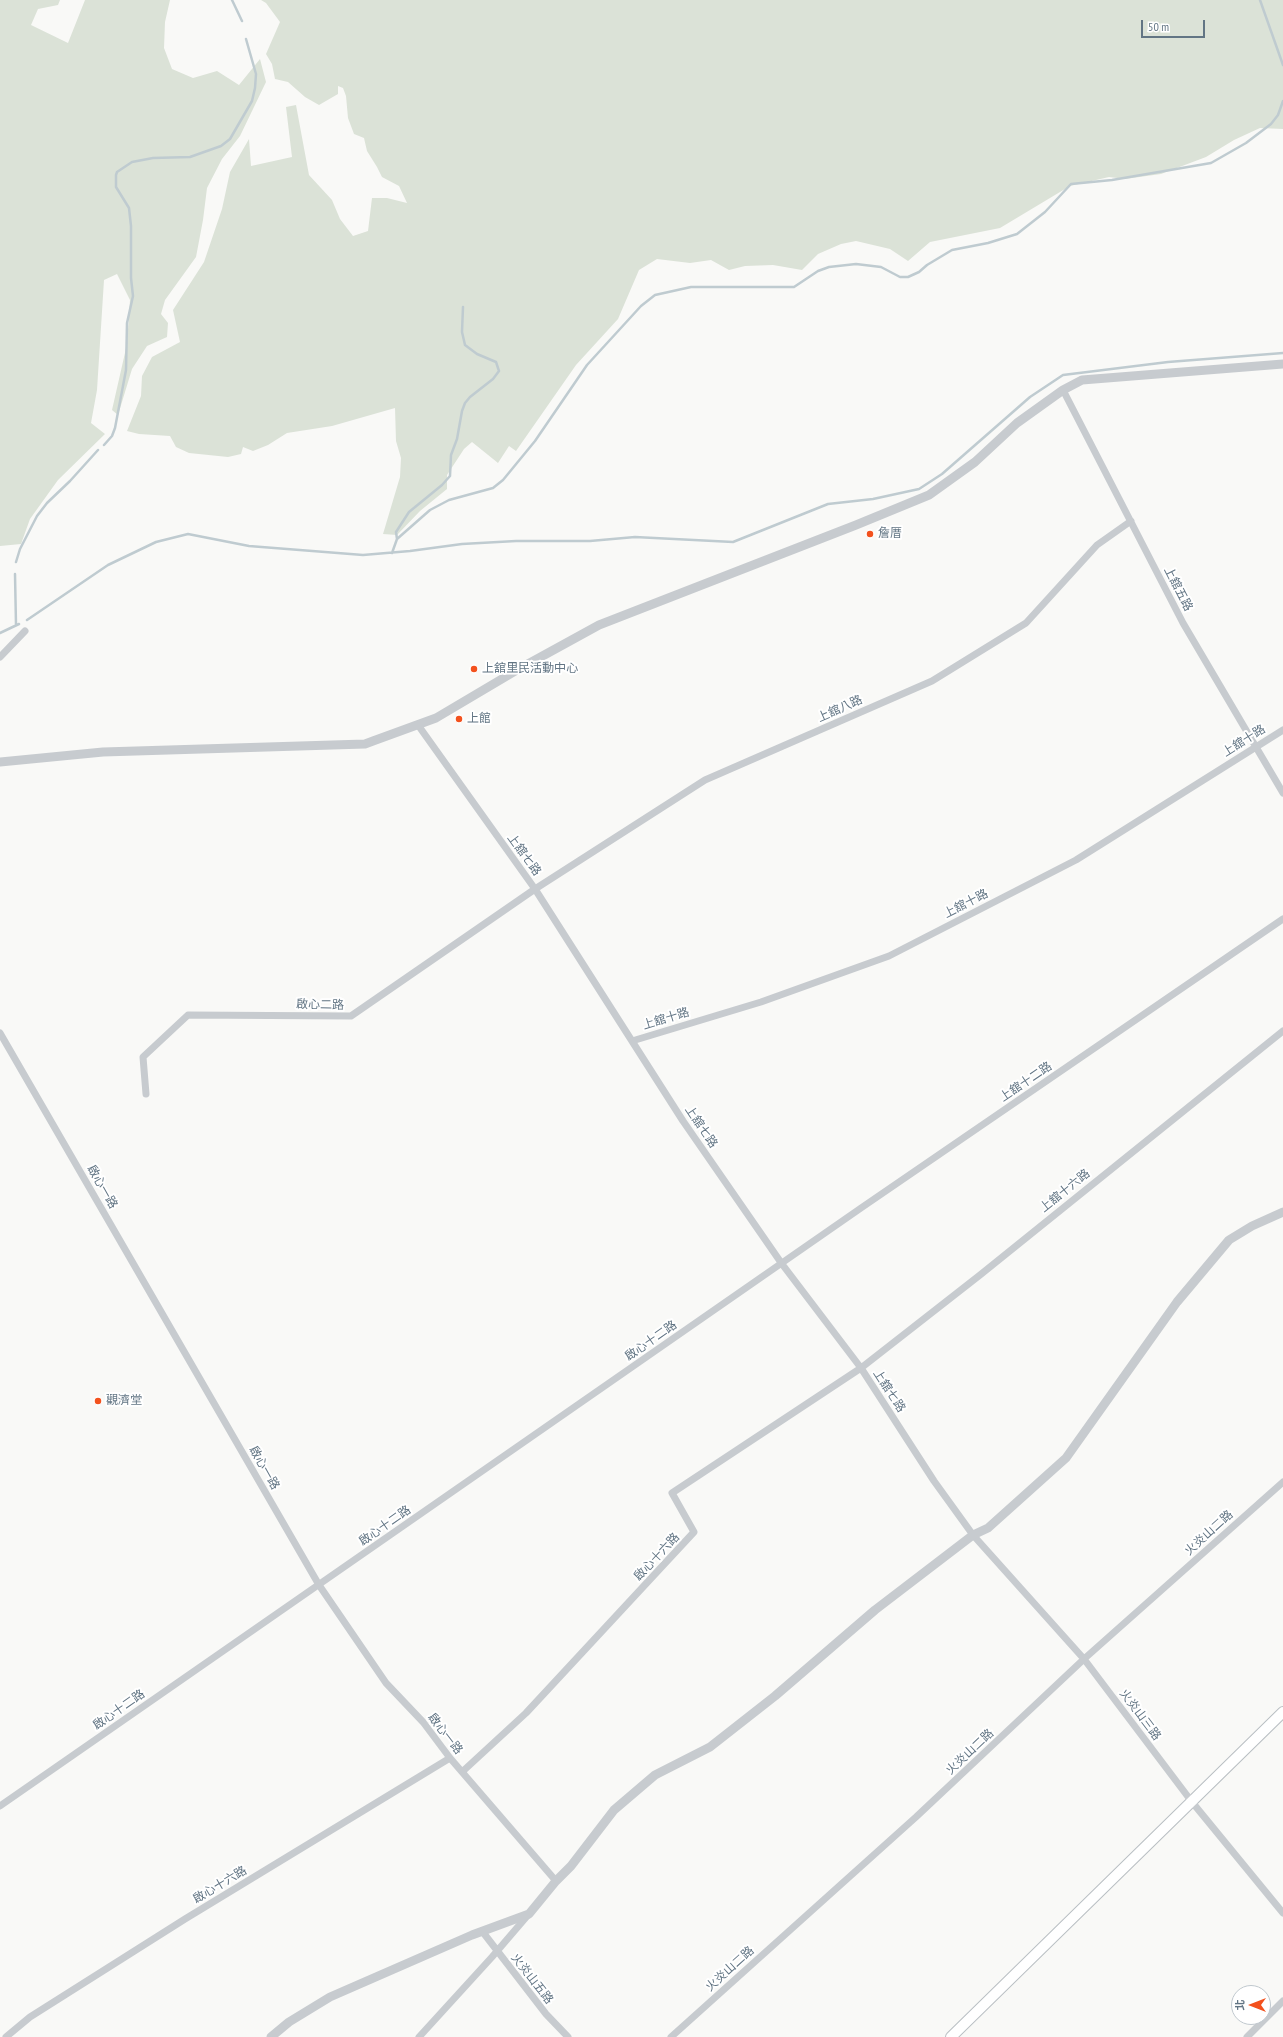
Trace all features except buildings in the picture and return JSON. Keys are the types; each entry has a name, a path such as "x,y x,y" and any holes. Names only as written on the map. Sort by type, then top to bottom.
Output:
{"main road":[{"path":"951,2037 1283,1712"}],"street":[{"path":"0,762 103,752 365,744 436,718 517,670 599,625 843,531 929,495 975,462 1017,423 1063,390 1082,380 1283,364"},
{"name":"上舘五路","path":"1063,390 1183,623 1283,793"},
{"name":"上舘八路","path":"535,889 705,780 932,681 1026,623 1097,545 1131,521"},
{"path":"0,657 25,631"},
{"name":"上舘七路","path":"418,725 535,889 683,1121 782,1264 861,1368 934,1481 974,1535"},
{"name":"上舘十路","path":"632,1041 761,1002 889,956 1076,860 1283,730"},
{"name":"啟心二路","path":"146,1094 143,1057 188,1015 351,1016 535,889"},
{"name":"上舘十二路","path":"782,1264 1283,919"},
{"name":"上舘十六路","path":"861,1368 980,1275 1283,1031"},
{"name":"啟心一路","path":"0,1033 319,1585 386,1683 423,1722 450,1758 556,1880"},
{"path":"419,2037 497,1952 556,1880 571,1866 614,1810 656,1775 710,1747 775,1696 875,1610 974,1535 988,1528 1066,1458 1177,1302 1229,1240 1252,1226 1283,1212"},
{"name":"啟心十二路","path":"0,1806 782,1264"},
{"name":"啟心十六路","path":"462,1772 526,1713 694,1532 672,1493 861,1368"},
{"name":"火炎山二路","path":"671,2037 916,1817 1084,1659 1283,1482"},
{"name":"火炎山三路","path":"974,1535 1084,1659 1192,1802 1283,1912"},
{"name":"啟心十六路","path":"6,2037 30,2017 185,1919 450,1758"},
{"path":"271,2037 289,2022 330,1997 482,1931 529,1914"},
{"name":"火炎山五路","path":"482,1931 546,2014 568,2037"},
{"path":"1247,2037 1283,2002"}],"shaded area":[{"path":"0,0 60,0 58,5 38,9 31,25 68,43 85,0 170,0 165,22 164,48 172,69 193,78 217,71 239,85 260,59 266,82 240,136 222,159 207,188 196,257 165,300 161,314 168,323 167,337 147,346 132,369 118,415 112,410 127,344 130,300 117,274 104,280 97,390 91,423 105,434 58,480 30,519 21,544 0,546"},
{"path":"261,0 1283,0 1283,129 1260,128 1234,140 1206,157 1161,174 1125,179 1109,177 1070,186 1000,228 930,242 908,261 890,249 856,241 841,244 818,254 802,270 773,265 745,266 729,270 711,260 690,263 657,259 639,270 618,319 576,365 516,451 509,446 498,463 472,442 464,449 447,475 447,489 420,511 397,535 383,534 400,477 401,458 396,441 395,408 332,426 287,433 268,445 253,451 243,447 241,454 228,457 189,453 176,447 170,436 139,434 127,431 141,396 142,376 152,357 180,342 173,310 204,262 222,209 230,172 249,139 251,166 292,157 286,107 296,105 309,175 332,200 340,219 353,236 368,231 372,198 387,198 407,203 399,186 382,177 367,151 364,138 354,134 348,118 346,96 343,88 338,86 338,94 319,105 305,97 288,82 275,79 272,64 266,54 280,22 266,3"}],"waterway":[{"path":"232,0 242,21"},
{"path":"1260,0 1283,65"},
{"path":"104,445 112,436 115,428 126,370 127,323 133,296 129,208 116,187 117,172 132,162 153,158 190,157 221,146 230,139 252,101 255,88 256,74 246,39"},
{"path":"392,553 397,539 430,510 449,500 493,488 503,480 535,441 587,365 641,306 655,295 691,287 794,287 818,271 829,267 856,264 881,267 900,277 908,277 919,272 927,265 952,250 988,243 1017,234 1045,212 1071,184 1112,180 1211,163 1246,143 1271,124 1278,115 1283,101"},
{"path":"397,539 396,532 409,512 442,485 450,476 451,455 457,439 465,403 470,397 493,379 499,371 496,362 477,354 465,345 462,332 463,307"},
{"path":"27,620 108,565 156,542 188,534 249,546 363,555 410,551 462,544 516,541 590,541 635,537 733,542 828,504 873,499 919,489 942,474 1030,397 1063,375 1168,362 1283,353"},
{"path":"16,562 20,549 37,516 47,503 70,481 98,450"},
{"path":"15,574 16,625"},
{"path":"0,633 19,624"}],"place":[{"name":"詹厝","path":"870,534"},
{"name":"上舘里民活動中心","path":"474,669"},
{"name":"上館","path":"459,719"},
{"name":"觀濟堂","path":"98,1401"}]}
